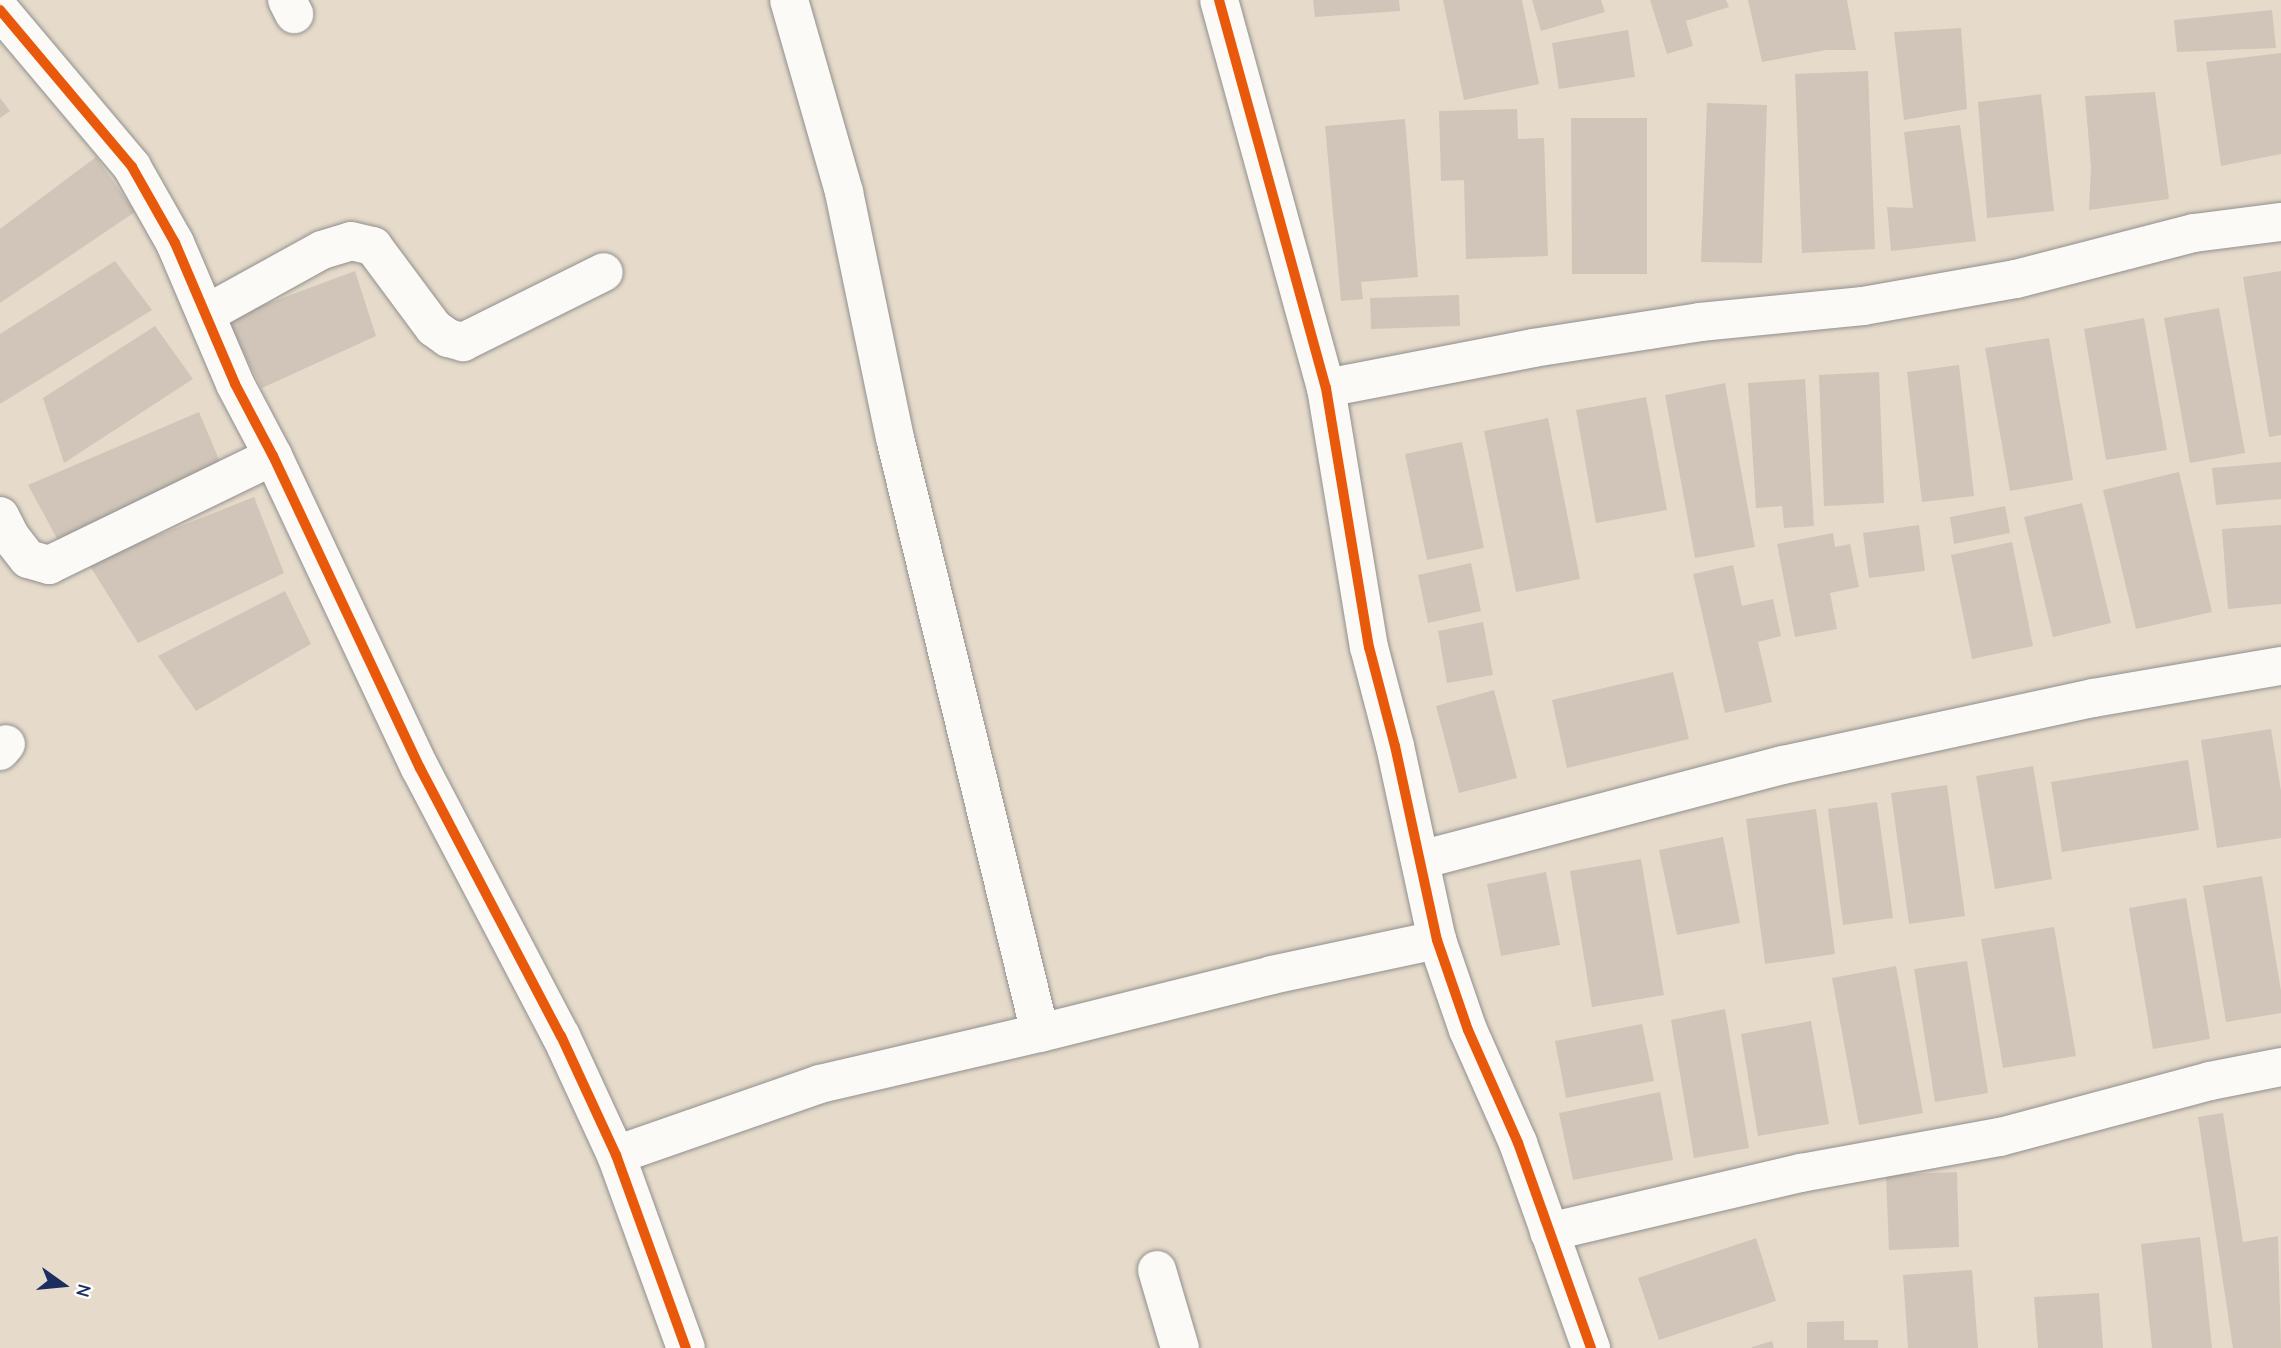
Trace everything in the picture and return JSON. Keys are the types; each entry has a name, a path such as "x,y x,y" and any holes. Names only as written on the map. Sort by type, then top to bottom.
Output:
{"street":[{"path":"789,0 844,192 895,438 1040,1033"},
{"path":"1219,0 1326,388 1369,647 1395,746 1437,940 1468,1030 1518,1143 1591,1348"},
{"path":"0,10 132,167 175,243 235,384 274,456 420,768 561,1036 616,1155 686,1348"},
{"path":"1326,388 1533,348 1700,322 1863,306 2017,279 2194,233 2281,222"},
{"path":"205,314 322,250 351,241 373,246 434,328 448,338 463,342 604,272"},
{"path":"0,516 28,559 49,565 274,456"},
{"path":"1420,860 1783,765 2093,698 2281,666"},
{"path":"616,1155 820,1084 1272,975 1437,940"},
{"path":"1549,1232 1801,1173 2000,1137 2210,1081 2281,1067"},
{"path":"1157,1270 1180,1348"}],"building":[{"path":"1313,0 1399,0 1400,11 1315,17"},
{"path":"1443,0 1522,0 1539,84 1464,100"},
{"path":"1532,0 1601,0 1605,12 1541,31"},
{"path":"1650,0 1726,0 1729,7 1686,21 1693,46 1667,54"},
{"path":"1748,0 1847,0 1856,50 1826,50 1762,62"},
{"path":"2272,10 2276,48 2177,52 2174,20"},
{"path":"1961,28 1967,109 1904,120 1894,32"},
{"path":"1628,30 1635,77 1559,89 1552,43"},
{"path":"2281,53 2281,154 2221,166 2206,62"},
{"path":"1868,71 1875,249 1802,253 1795,74"},
{"path":"2155,92 2169,199 2089,210 2091,168 2085,96"},
{"path":"2041,94 2054,211 1987,218 1978,102"},
{"path":"0,98 10,111 0,118"},
{"path":"1707,103 1767,105 1762,263 1701,262"},
{"path":"1517,109 1518,139 1544,138 1548,256 1466,259 1464,180 1441,181 1439,111"},
{"path":"1571,118 1647,118 1647,274 1572,274"},
{"path":"1405,119 1418,277 1361,282 1363,299 1341,301 1325,126"},
{"path":"1960,125 1976,241 1891,251 1887,207 1913,208 1904,132"},
{"path":"96,157 135,212 0,303 0,229"},
{"path":"115,261 152,310 0,404 0,334"},
{"path":"355,271 376,336 262,388 226,319"},
{"path":"2281,271 2281,435 2269,437 2243,277"},
{"path":"1459,295 1460,326 1371,329 1370,298"},
{"path":"2219,308 2245,453 2190,463 2164,318"},
{"path":"2144,318 2167,450 2106,460 2084,329"},
{"path":"155,326 193,379 64,463 43,398"},
{"path":"2049,338 2073,480 2010,491 1985,348"},
{"path":"1959,365 1974,496 1922,502 1907,372"},
{"path":"1879,372 1884,503 1824,506 1819,375"},
{"path":"1805,379 1814,526 1784,528 1782,506 1756,508 1748,383"},
{"path":"1725,383 1755,547 1695,558 1665,395"},
{"path":"1646,397 1667,510 1596,523 1576,410"},
{"path":"199,412 223,469 60,544 28,485"},
{"path":"1548,418 1580,579 1516,592 1484,431"},
{"path":"1462,442 1484,548 1427,560 1405,454"},
{"path":"2281,462 2281,499 2216,505 2212,468"},
{"path":"2179,472 2212,612 2136,629 2103,490"},
{"path":"254,497 284,573 138,643 88,563"},
{"path":"2082,503 2111,623 2053,637 2024,517"},
{"path":"2005,506 2010,533 1954,544 1950,517"},
{"path":"1919,525 1925,571 1869,578 1863,533"},
{"path":"2281,525 2281,604 2228,609 2222,529"},
{"path":"1833,533 1835,547 1850,544 1859,587 1830,593 1837,629 1795,637 1777,544"},
{"path":"2012,542 2033,646 1972,659 1951,555"},
{"path":"1471,563 1481,611 1428,623 1418,575"},
{"path":"1733,565 1742,606 1773,599 1781,636 1758,642 1772,702 1725,713 1693,574"},
{"path":"285,591 311,644 196,711 158,656"},
{"path":"1483,622 1493,675 1447,683 1438,631"},
{"path":"1673,672 1689,739 1567,768 1552,700"},
{"path":"1494,690 1517,778 1459,793 1436,706"},
{"path":"2271,729 2281,791 2281,838 2217,848 2201,740"},
{"path":"2188,760 2199,830 2062,852 2051,782"},
{"path":"2033,766 2052,879 1995,889 1976,776"},
{"path":"1947,785 1965,916 1909,924 1891,793"},
{"path":"1877,802 1893,918 1843,925 1828,809"},
{"path":"1816,809 1835,954 1765,964 1746,819"},
{"path":"1723,837 1740,923 1677,935 1659,850"},
{"path":"1641,859 1664,995 1592,1007 1570,871"},
{"path":"1546,872 1560,945 1501,956 1487,884"},
{"path":"2262,876 2281,991 2281,1013 2226,1022 2203,886"},
{"path":"2186,898 2210,1039 2153,1049 2129,908"},
{"path":"2054,927 2076,1056 2003,1068 1981,939"},
{"path":"1967,961 1988,1093 1935,1102 1914,969"},
{"path":"1896,966 1923,1113 1859,1125 1832,978"},
{"path":"1725,1009 1749,1148 1694,1158 1671,1020"},
{"path":"1811,1021 1829,1124 1758,1136 1741,1034"},
{"path":"1642,1024 1654,1081 1566,1098 1555,1041"},
{"path":"1660,1092 1673,1160 1573,1180 1559,1113"},
{"path":"2223,1113 2243,1242 2278,1236 2281,1348 2233,1348 2198,1117"},
{"path":"1957,1172 1959,1247 1889,1250 1886,1175"},
{"path":"2200,1237 2212,1348 2152,1348 2141,1244"},
{"path":"1756,1238 1776,1301 1659,1340 1638,1278"},
{"path":"1972,1270 1978,1348 1908,1348 1903,1275"},
{"path":"2099,1293 2103,1348 2038,1348 2034,1297"},
{"path":"1844,1321 1844,1340 1878,1340 1878,1348 1807,1348 1807,1322"},
{"path":"1772,1341 1774,1348 1752,1348 1752,1347"}],"cycle path":[{"path":"1219,0 1326,388 1369,647 1395,746 1437,940 1468,1030 1518,1143 1591,1348"},
{"path":"0,10 132,167 175,243 235,384 273,456 420,768 561,1036 616,1155 686,1348"}]}
